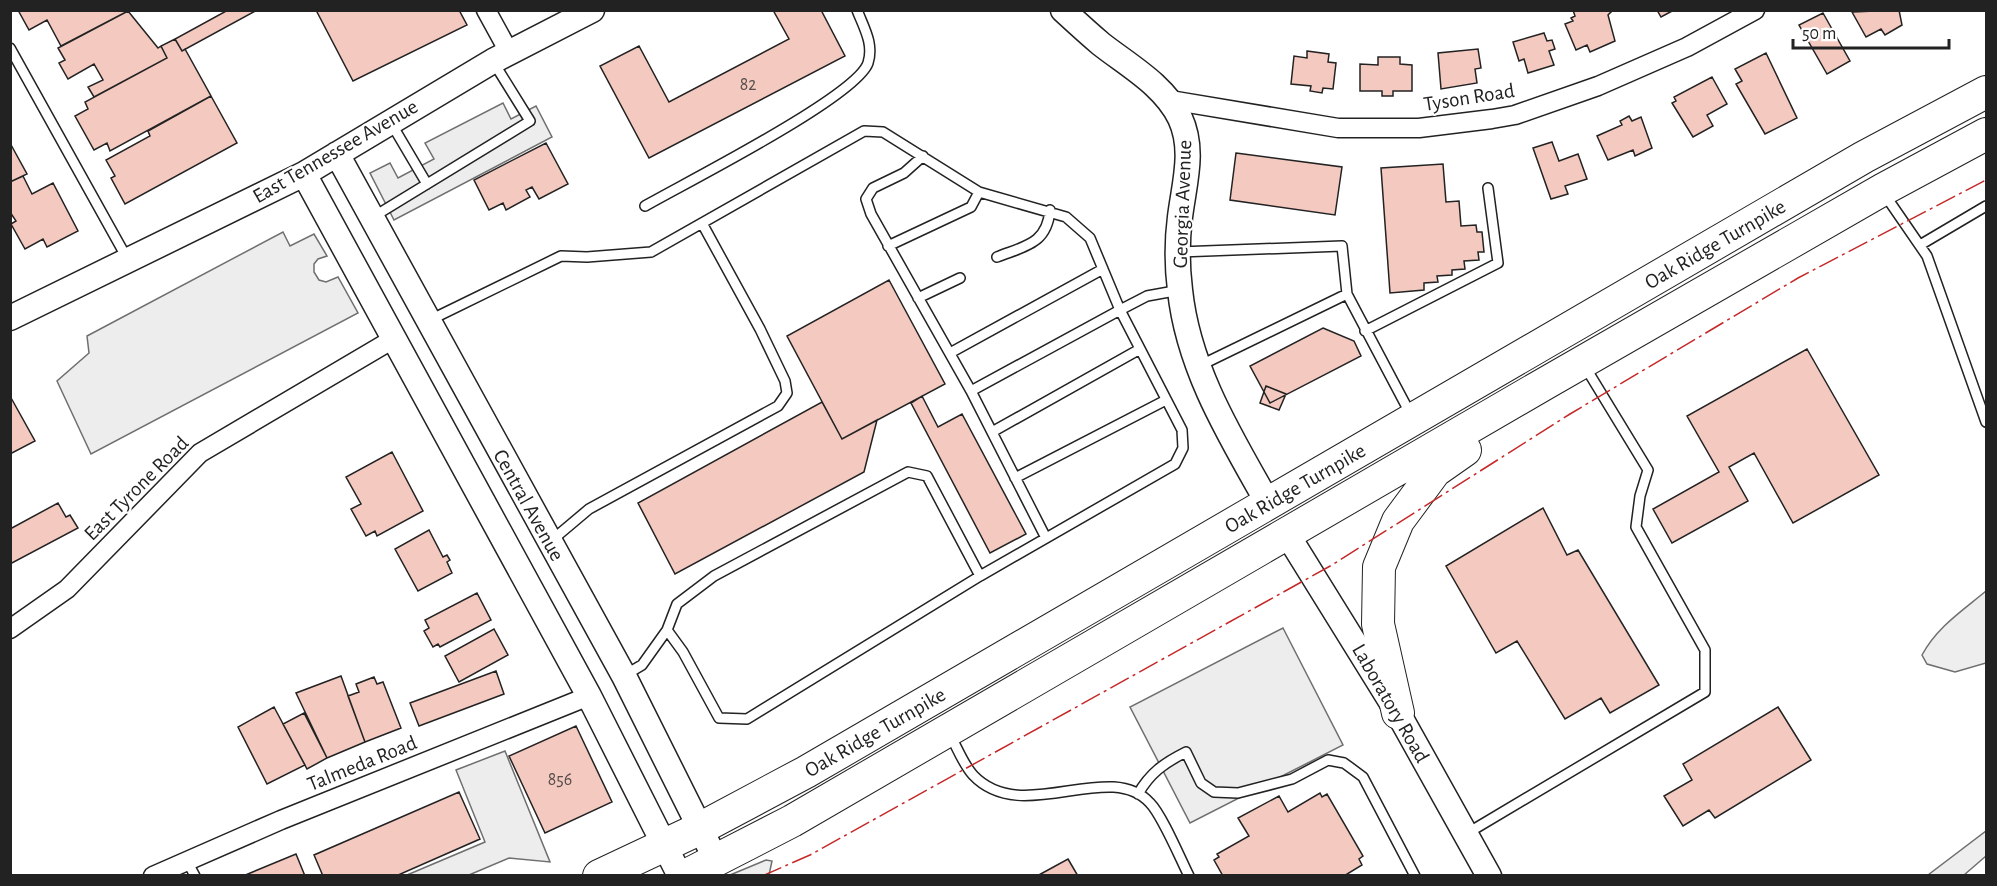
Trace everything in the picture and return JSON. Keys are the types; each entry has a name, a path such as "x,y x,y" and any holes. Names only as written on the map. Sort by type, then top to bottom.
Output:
{"highway":[{"name":"Oak Ridge Turnpike","path":"599,876 700,828 806,772 1864,157 1986,92"},
{"name":"Oak Ridge Turnpike","path":"685,876 792,821 1881,190 1986,134"},
{"path":"1864,157 1881,190"},
{"path":"1564,332 1582,363"},
{"path":"1398,712 1378,624 1379,567 1398,521 1435,471 1488,434 1546,383"},
{"path":"1268,503 1287,534"}],"street":[{"path":"486,10 501,57"},
{"name":"East Tennessee Avenue","path":"10,318 304,174 501,57 592,10"},
{"name":"Georgia Avenue","path":"1063,10 1170,100 1181,119 1188,143 1178,252 1180,290 1186,328 1197,367 1230,436 1268,503"},
{"name":"Tyson Road","path":"1170,100 1338,128 1419,128 1482,121 1515,115 1598,86 1687,47 1755,10"},
{"name":"Central Avenue","path":"337,154 624,676 716,860"},
{"name":"Central Avenue","path":"304,174 589,696 680,876"},
{"path":"339,237 372,217"},
{"path":"395,338 429,320"},
{"name":"East Tyrone Road","path":"10,629 67,589 200,453 395,338"},
{"name":"Laboratory Road","path":"1287,534 1398,712 1489,876"},
{"path":"517,563 549,543"},
{"path":"589,696 624,676"},
{"name":"Talmeda Road","path":"153,876 191,868 589,696"}],"lane":[{"path":"645,206 789,126 856,81 867,64 870,47 857,10"},
{"path":"10,48 128,260"},
{"path":"372,217 530,121 501,57"},
{"path":"390,121 427,184"},
{"path":"429,320 561,256 587,257 651,252 703,225 864,131 883,132 979,192 1050,210 1066,217 1090,238 1120,310 1182,430 1183,448 1175,464 980,576 747,719 719,718 683,652 667,630"},
{"path":"923,156 904,173 873,188 866,199 871,214 888,246 971,391 1046,538"},
{"path":"1365,331 1498,263 1488,188"},
{"path":"1881,190 1920,245 1939,283 1986,422"},
{"path":"888,246 971,207 979,192"},
{"path":"1920,245 1986,206"},
{"path":"997,257 1038,240 1048,227 1050,210"},
{"path":"549,543 589,509 778,406 787,393 785,381 765,339 703,225"},
{"path":"1178,252 1342,246 1347,294 1413,420"},
{"path":"950,353 1103,269"},
{"path":"918,298 960,278"},
{"path":"971,391 1147,296 1180,290"},
{"path":"1197,367 1347,294"},
{"path":"992,432 1140,349"},
{"path":"1466,834 1705,692 1705,650 1636,527 1640,495 1648,470 1582,363"},
{"path":"1015,478 1166,400"},
{"path":"624,676 642,665 667,630 677,604 714,576 908,472 927,476 980,576"},
{"path":"947,730 973,775 1009,795 1031,797 1116,787 1138,794 1150,803 1189,876"},
{"path":"1138,794 1155,771 1186,752 1201,783 1214,792 1238,794 1292,779 1328,760 1344,763 1363,777 1415,876"}],"shaded area":[{"path":"503,103 511,119 536,106 552,137 394,220 370,173 390,163 398,178 434,159 425,143"},
{"path":"283,232 290,246 314,234 327,256 318,259 314,264 314,272 319,280 326,282 338,277 358,313 91,454 57,381 89,353 87,336"},
{"path":"1986,591 1986,663 1955,672 1927,664 1922,655 1935,636"},
{"path":"1283,628 1343,745 1190,823 1130,707"},
{"path":"505,751 550,862 509,858 469,875 407,875 485,842 456,770"},
{"path":"1986,831 1986,856 1964,875 1928,875"},
{"path":"766,860 772,861 769,875 730,875"}],"building":[{"path":"18,10 128,11 61,46 47,20 29,30"},
{"path":"228,10 257,10 182,51 175,39"},
{"path":"316,10 459,10 467,25 353,81"},
{"path":"773,10 821,10 845,56 649,158 600,66 639,46 669,102 789,39"},
{"path":"1573,10 1613,10 1608,15 1615,41 1590,52 1587,45 1576,50 1565,24 1573,21 1571,18 1575,16"},
{"path":"1657,10 1674,10 1661,17"},
{"path":"1899,10 1902,25 1885,35 1881,29 1866,37 1852,12"},
{"path":"128,11 158,48 161,46 167,58 94,97 88,87 103,80 94,64 68,79 59,63 65,60 58,48"},
{"path":"1823,13 1850,61 1827,74 1799,25"},
{"path":"1544,33 1547,41 1552,40 1555,49 1549,51 1554,65 1528,73 1524,59 1519,61 1513,42"},
{"path":"175,39 182,51 185,49 211,96 110,151 107,143 94,150 75,116 88,109 85,102 167,58 161,46"},
{"path":"1478,49 1481,68 1475,69 1477,83 1441,89 1438,53"},
{"path":"1307,51 1329,54 1328,62 1336,63 1333,89 1323,88 1322,93 1310,91 1311,86 1291,84 1294,56 1307,58"},
{"path":"1766,53 1797,118 1765,134 1736,84 1742,81 1735,69"},
{"path":"1378,57 1400,57 1400,64 1412,65 1412,91 1393,91 1393,96 1382,96 1382,91 1360,91 1360,64 1378,65"},
{"path":"1712,77 1727,104 1707,115 1713,126 1693,137 1672,103 1676,101 1674,97"},
{"path":"211,96 237,143 125,204 111,178 115,176 106,160 150,136 148,131"},
{"path":"1629,116 1632,121 1641,117 1652,148 1635,156 1633,150 1608,160 1597,136 1622,125 1620,121"},
{"path":"1552,142 1559,161 1578,154 1587,179 1565,186 1568,194 1551,199 1533,148"},
{"path":"10,143 27,174 10,182"},
{"path":"546,143 568,184 539,199 532,187 526,190 530,197 506,210 503,203 489,210 474,180"},
{"path":"1236,153 1342,167 1335,215 1230,200"},
{"path":"1443,164 1446,202 1459,201 1461,226 1476,225 1477,232 1482,232 1484,252 1478,252 1479,260 1464,261 1465,269 1452,270 1452,275 1437,276 1438,282 1424,283 1424,290 1390,293 1381,168"},
{"path":"23,176 32,194 53,183 78,231 47,247 43,239 25,249 11,224 16,221 10,212 10,182"},
{"path":"889,280 945,384 842,439 787,336"},
{"path":"1323,328 1354,341 1361,356 1270,403 1250,366"},
{"path":"1807,349 1879,475 1793,523 1754,453 1729,467 1748,501 1672,543 1653,509 1719,472 1687,416"},
{"path":"1266,386 1286,394 1279,410 1260,403"},
{"path":"10,396 35,441 10,454"},
{"path":"922,396 938,427 962,414 1026,534 990,553 911,403"},
{"path":"822,402 842,439 877,420 864,472 675,574 638,503"},
{"path":"392,452 423,511 377,536 375,531 366,536 351,509 361,504 346,477"},
{"path":"58,503 66,517 70,515 78,528 10,564 10,529"},
{"path":"1543,508 1567,555 1578,550 1659,685 1610,713 1601,698 1565,719 1517,641 1496,653 1446,566"},
{"path":"429,530 443,557 447,555 450,560 447,562 452,573 418,591 395,549"},
{"path":"477,593 491,620 440,647 438,644 433,647 424,631 429,628 425,620"},
{"path":"494,629 508,655 459,682 445,656"},
{"path":"496,671 504,694 419,726 410,703"},
{"path":"341,676 365,742 327,758 296,693"},
{"path":"374,677 377,684 383,682 401,728 365,742 348,696 359,692 356,684"},
{"path":"274,707 305,765 267,784 238,727"},
{"path":"1778,707 1811,760 1715,818 1709,810 1683,826 1664,796 1692,780 1683,764"},
{"path":"304,713 327,758 307,769 283,724"},
{"path":"576,726 612,802 545,833 509,756"},
{"path":"459,792 480,839 396,876 323,876 314,855"},
{"path":"1320,793 1322,797 1327,794 1363,856 1359,859 1362,865 1344,876 1223,876 1214,860 1219,857 1217,854 1249,836 1238,818 1279,796 1288,812"},
{"path":"296,854 305,876 243,876"},
{"path":"1068,859 1078,876 1037,876"}],"power":[{"path":"762,876 810,855 1332,565 1570,414 1798,278 1986,180"}]}
